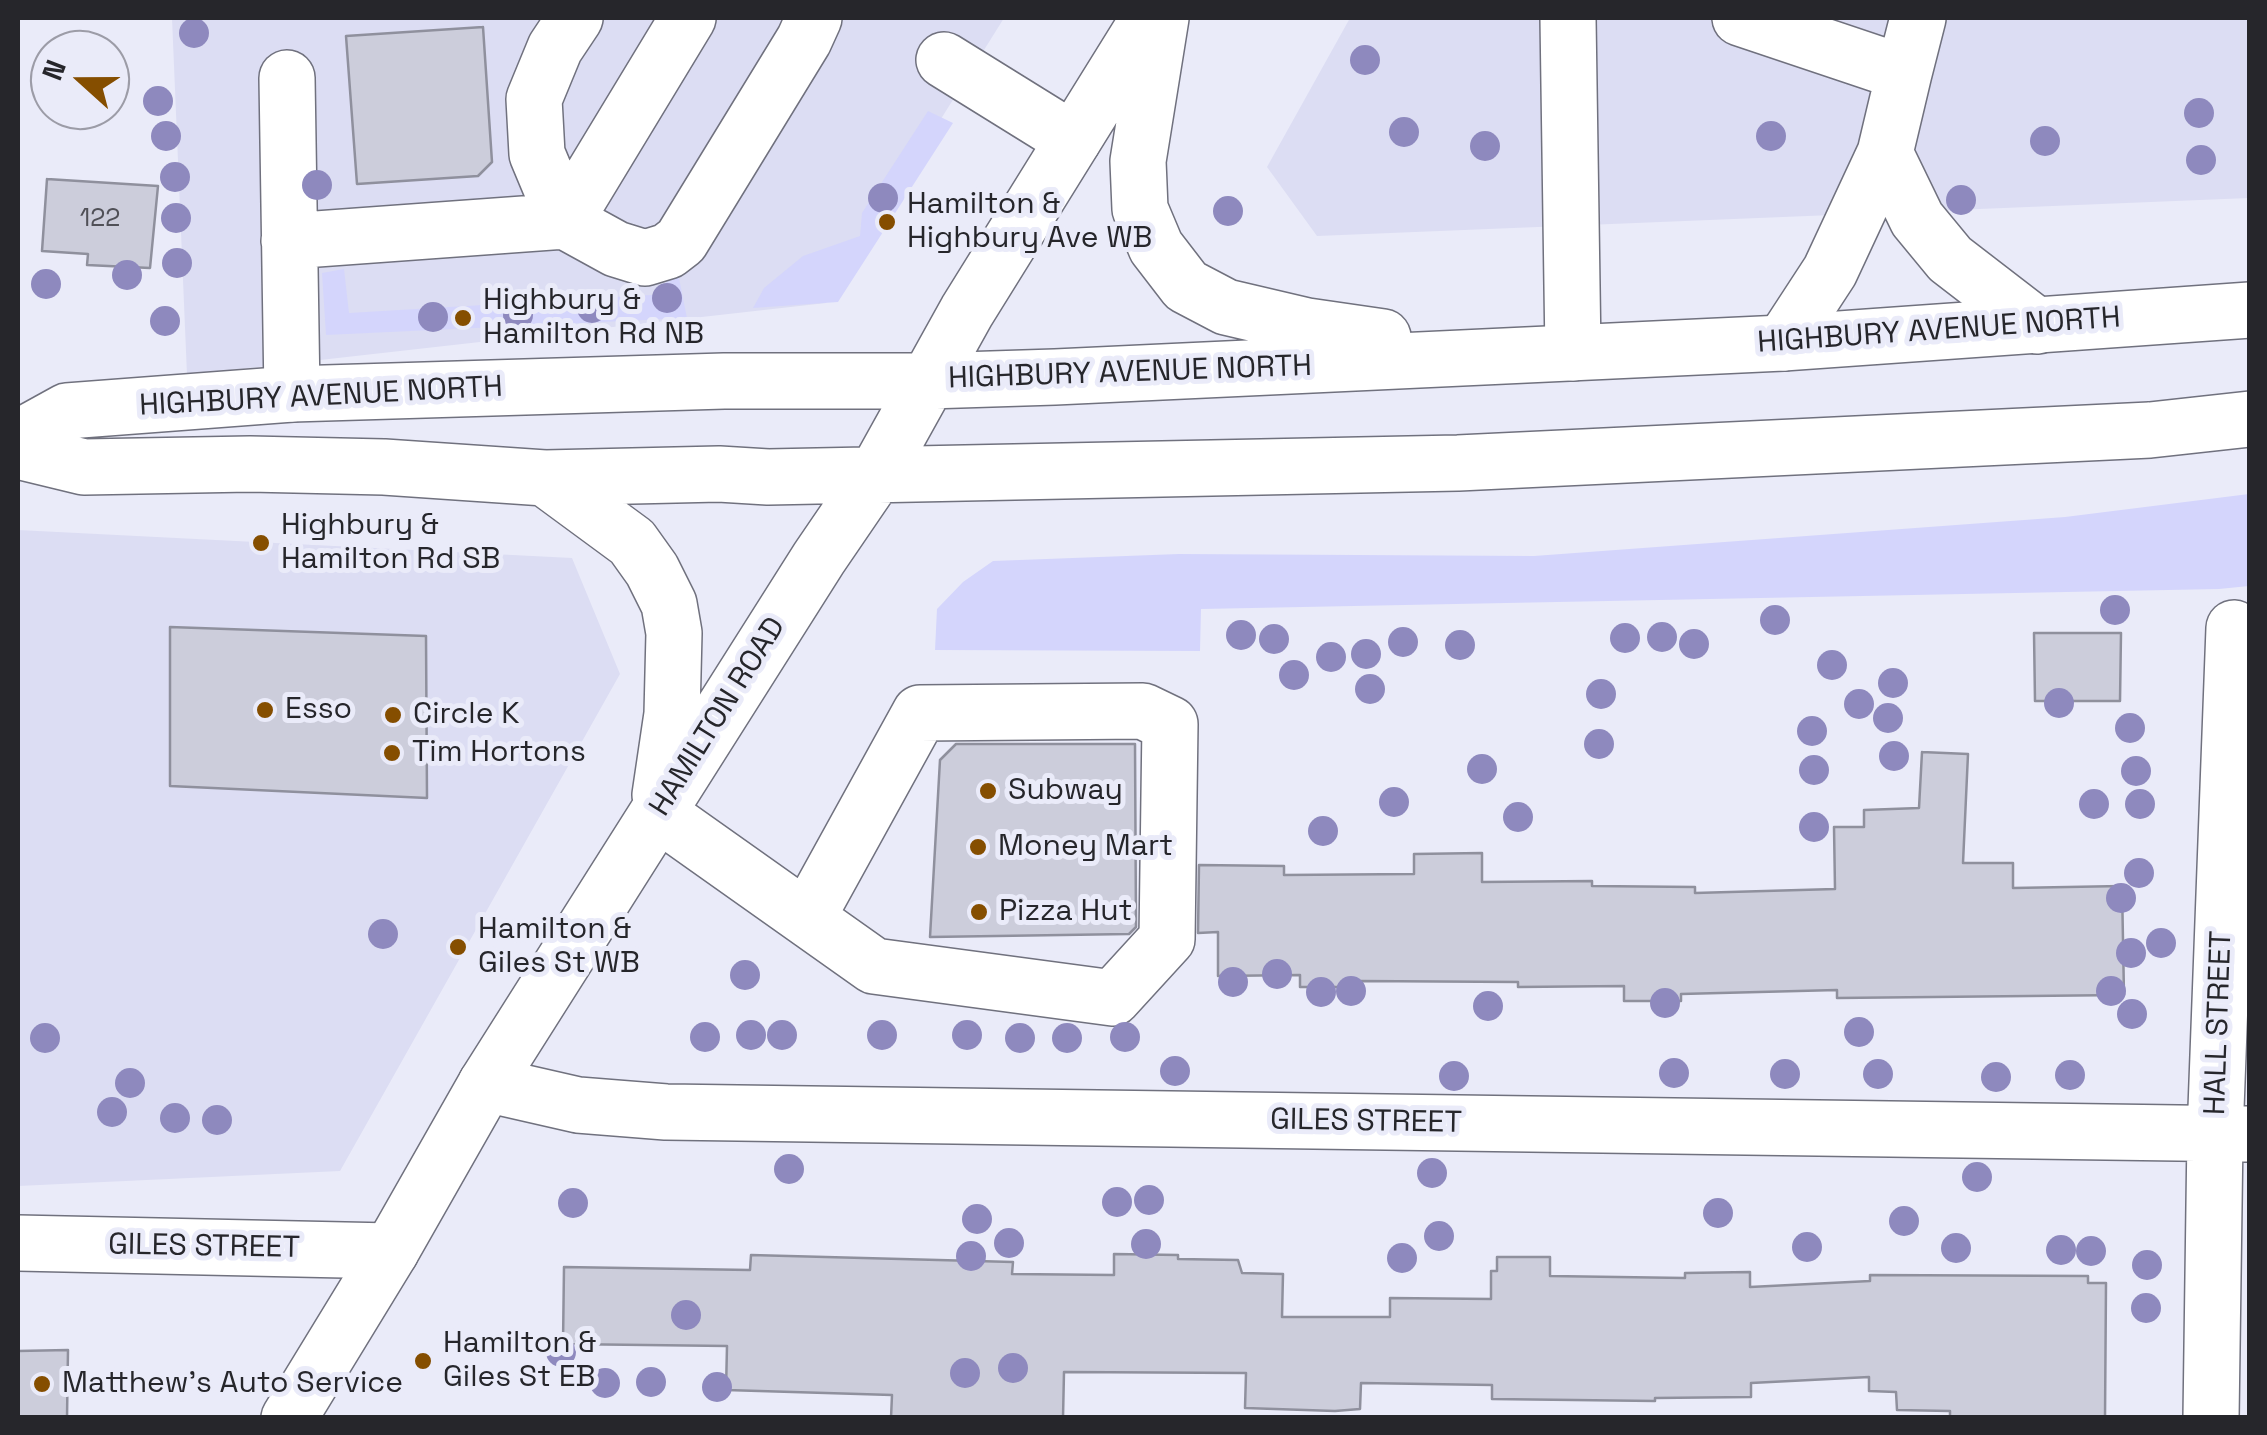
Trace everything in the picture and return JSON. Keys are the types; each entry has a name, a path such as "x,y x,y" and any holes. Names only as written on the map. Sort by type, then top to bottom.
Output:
{"main road":[{"path":"565,221 537,154 534,99 555,48 575,18"},
{"path":"565,221 688,18"},
{"path":"289,241 565,221 616,249 646,258 668,251 681,241 814,18"},
{"name":"HAMILTON ROAD","path":"289,1418 391,1251 486,1084 819,558 877,473 967,312 1149,18"},
{"path":"1161,18 1138,162 1140,208 1156,247 1186,286 1226,306 1307,326 1514,356"},
{"path":"1568,18 1573,353"},
{"path":"1742,18 1904,73"},
{"path":"1783,343 1830,271 1885,152 1918,18"},
{"path":"944,60 1073,140"},
{"path":"287,78 292,394"},
{"path":"1885,152 1917,219 1950,258 2037,326"},
{"name":"HIGHBURY AVENUE NORTH","path":"18,438 66,410 292,394 724,381 928,381 1514,356 1783,343 2250,310"},
{"name":"HIGHBURY AVENUE NORTH","path":"18,451 84,467 384,467 544,478 1477,463 2150,430 2250,419"},
{"path":"544,478 632,542 669,604 674,633 672,714 658,813 874,966 1113,998 1167,939 1170,724 1143,711 920,713 807,918"},
{"name":"HALL STREET","path":"2211,1418 2232,1134 2234,628"},
{"name":"GILES STREET","path":"486,1084 578,1104 666,1112 2232,1134"},
{"name":"GILES STREET","path":"18,1243 391,1251"}],"shaded area":[{"path":"172,18 1004,18 826,303 187,375"},
{"path":"1350,18 2249,18 2249,198 1317,236 1267,167"},
{"path":"928,111 953,123 838,302 753,308 764,288 803,256 860,236 862,213"},
{"path":"673,248 687,318 326,335 322,273 344,269 349,313 668,294 660,250"},
{"path":"2249,494 2249,586 1201,609 1200,651 935,650 937,609 963,582 993,561 1179,554 1534,556 2065,517"},
{"path":"18,530 572,558 620,674 340,1171 18,1186"}],"building":[{"path":"483,27 492,162 478,176 357,184 346,36"},
{"path":"47,179 158,186 150,268 87,265 88,254 42,251"},
{"name":"Esso","path":"170,627 426,636 427,798 170,786"},
{"path":"2034,633 2121,633 2120,701 2035,701"},
{"path":"956,744 1135,744 1136,927 1129,934 930,937 940,760"},
{"path":"1922,752 1968,754 1963,863 2013,863 2013,888 2122,886 2124,995 1837,998 1837,990 1681,994 1681,1001 1624,1001 1624,986 1359,981 1359,987 1300,987 1300,975 1218,976 1218,932 1198,933 1199,865 1284,866 1284,875 1414,874 1414,854 1482,853 1482,882 1592,881 1592,886 1695,887 1695,893 1835,889 1834,827 1864,827 1864,810 1919,808"},
{"path":"1114,1254 1238,1260 1242,1273 1283,1274 1282,1317 1390,1317 1390,1298 1491,1299 1491,1271 1497,1271 1497,1257 1550,1257 1550,1276 1685,1278 1685,1273 1750,1272 1750,1287 1870,1281 1870,1275 2088,1276 2088,1283 2106,1283 2105,1418 1950,1418 1950,1411 1897,1410 1896,1392 1869,1391 1869,1377 1751,1383 1751,1397 1655,1401 1492,1399 1492,1385 1361,1383 1360,1409 1335,1411 1245,1408 1246,1373 1064,1372 1063,1418 891,1418 892,1395 726,1390 727,1346 563,1344 564,1267 750,1270 751,1255 1013,1262 1012,1274 1114,1275"},
{"name":"Matthew's Auto Service","path":"68,1350 67,1418 18,1418 18,1351"}],"place":[{"name":"Hamilton & Highbury Ave WB","path":"887,222"},
{"name":"Highbury & Hamilton Rd NB","path":"463,318"},
{"name":"Highbury & Hamilton Rd SB","path":"261,543"},
{"name":"Esso","path":"265,710"},
{"name":"Circle K","path":"393,715"},
{"name":"Tim Hortons","path":"392,753"},
{"name":"Subway","path":"988,791"},
{"name":"Money Mart","path":"978,847"},
{"name":"Pizza Hut","path":"979,912"},
{"name":"Hamilton & Giles St WB","path":"458,947"},
{"name":"Hamilton & Giles St EB","path":"423,1361"},
{"name":"Matthew's Auto Service","path":"42,1384"}]}
